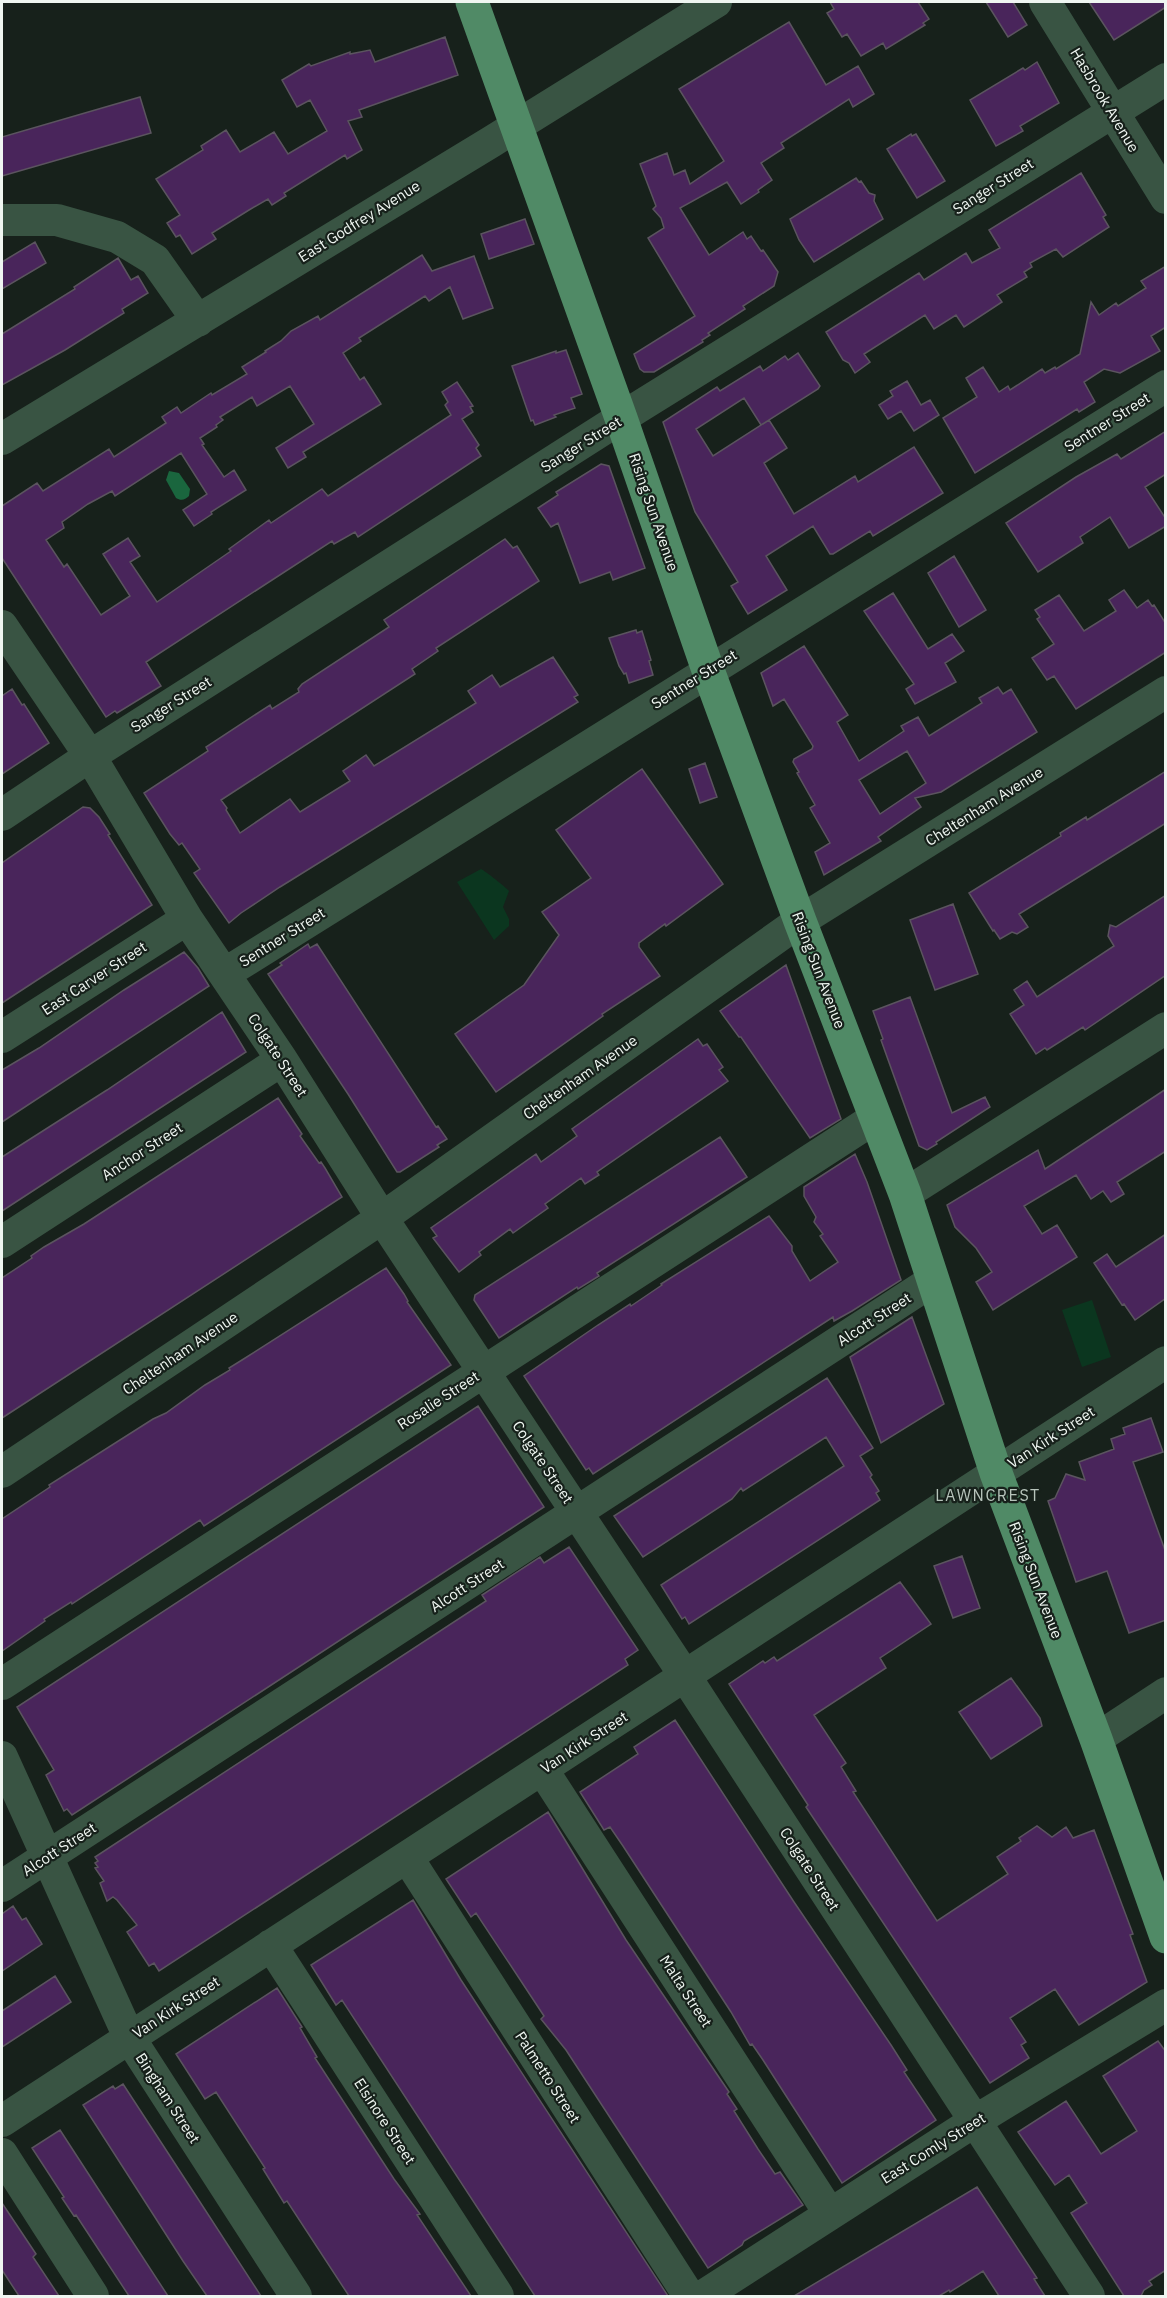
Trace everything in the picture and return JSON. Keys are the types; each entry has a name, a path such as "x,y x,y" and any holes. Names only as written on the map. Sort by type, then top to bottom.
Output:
{"main road":[{"name":"Rising Sun Avenue","path":"472,2 621,418 708,670 800,921 905,1194 996,1473 1096,1739 1166,1937"}],"street":[{"name":"East Godfrey Avenue","path":"2,439 517,126 716,2"},
{"name":"Hasbrook Avenue","path":"1045,2 1166,198"},
{"name":"Sanger Street","path":"2,815 90,756 621,418 1166,79"},
{"path":"2,220 57,220 117,237 155,260 198,321"},
{"name":"Sentner Street","path":"224,974 1166,386"},
{"name":"Colgate Street","path":"2,626 90,756 187,919 282,1060 382,1218 685,1676 1089,2296"},
{"name":"Cheltenham Avenue","path":"2,1472 382,1218 800,921 1166,692"},
{"name":"East Carver Street","path":"2,1038 187,919"},
{"path":"905,1194 1166,1028"},
{"name":"Anchor Street","path":"2,1242 282,1060"},
{"name":"Rosalie Street","path":"2,1684 875,1118"},
{"name":"Alcott Street","path":"2,1886 932,1281"},
{"name":"Van Kirk Street","path":"2,2121 1166,1362"},
{"path":"1096,1739 1166,1693"},
{"name":"Bingham Street","path":"2,1757 129,2037 296,2296"},
{"name":"Malta Street","path":"542,1769 830,2214"},
{"name":"Palmetto Street","path":"407,1857 688,2296"},
{"name":"Elsinore Street","path":"271,1945 498,2296"},
{"name":"East Comly Street","path":"703,2296 975,2121 1166,2005"},
{"path":"2,2154 93,2296"}],"shaded area":[{"path":"169,471 179,473 190,489 189,496 181,500 176,498 166,480"},
{"path":"481,869 509,891 503,907 509,919 509,926 494,940 457,882"},
{"path":"1092,1300 1111,1357 1082,1367 1062,1310"}],"building":[{"path":"830,2 918,2 929,19 923,23 925,25 886,49 883,43 861,56 847,34 842,37 827,13 834,9"},
{"path":"986,2 1013,2 1027,25 1008,37"},
{"path":"1089,2 1166,2 1166,7 1114,40"},
{"path":"789,22 826,85 858,66 874,94 853,107 849,99 781,143 784,148 761,163 772,180 741,204 727,182 680,208 709,255 743,232 747,239 751,236 778,272 774,286 743,306 745,309 708,333 710,335 702,340 703,342 654,372 644,372 640,369 634,354 695,316 648,238 664,228 661,218 653,209 656,206 640,164 667,153 674,175 685,170 690,184 724,161 679,89"},
{"path":"445,37 458,75 359,110 362,117 348,121 362,150 347,159 345,155 284,193 286,196 272,205 268,199 249,210 212,233 216,239 192,254 180,235 176,237 167,223 180,215 156,179 203,150 201,146 226,130 240,152 274,132 288,154 327,131 310,100 297,107 282,80 309,64 311,66 350,52 350,54 370,50 375,62"},
{"path":"1037,62 1059,103 1020,126 1023,131 996,146 970,100"},
{"path":"140,97 151,133 2,176 2,137"},
{"path":"911,134 912,136 916,134 945,181 917,198 887,149"},
{"path":"1081,173 1106,215 1103,217 1109,227 1063,257 1056,249 1030,263 1032,267 1024,272 1027,277 997,295 1002,302 964,327 956,315 934,329 925,315 864,354 870,362 855,373 849,363 843,360 826,332 919,273 924,280 966,253 972,263 1000,248 989,230"},
{"path":"856,178 859,182 861,181 869,193 875,195 874,201 883,219 814,262 799,240 790,219"},
{"path":"525,219 534,244 489,259 481,234"},
{"path":"35,242 46,263 2,289 2,262"},
{"path":"422,255 432,271 474,256 493,308 463,319 450,287 429,301 425,296 359,338 361,341 343,353 360,380 364,377 381,404 303,452 306,457 288,468 276,448 314,424 290,386 257,406 252,397 220,417 223,420 216,425 217,427 200,438 204,444 202,445 224,477 234,470 246,490 211,512 212,514 194,526 183,510 207,494 181,453 115,496 112,491 88,504 62,522 64,528 46,540 64,567 67,564 101,615 130,596 103,554 128,538 140,556 130,562 157,602 231,551 229,549 269,520 271,523 322,489 328,496 451,415 445,405 448,402 442,392 457,382 473,406 470,407 473,412 462,419 479,445 476,448 481,456 358,537 355,532 334,544 332,541 146,662 161,686 117,713 115,711 106,717 2,558 2,506 37,483 43,491 109,449 114,457 166,423 162,417 177,407 181,413 211,393 212,395 247,374 242,367 281,341 291,331 318,316 320,320"},
{"path":"118,258 131,280 138,276 148,293 122,309 124,313 65,350 2,385 2,334 75,289 74,287"},
{"path":"1166,266 1166,327 1151,336 1160,351 1120,373 1104,369 1084,382 1095,402 1079,412 1077,409 975,473 943,418 977,397 966,378 983,367 999,392 1008,386 1010,390 1042,369 1045,373 1055,367 1056,369 1080,354 1091,302 1099,315 1116,303 1118,306 1146,288 1141,281"},
{"path":"566,350 582,394 571,398 575,408 535,425 533,420 531,421 512,366 556,351 556,353"},
{"path":"798,353 820,386 818,389 761,425 744,398 696,429 713,456 769,420 787,448 764,463 794,514 855,476 858,482 914,447 943,493 873,536 870,531 833,554 830,554 813,526 766,556 787,590 748,614 731,586 738,582 695,512 663,422 717,387 720,391 760,366 763,371 785,356 788,360"},
{"path":"907,381 921,405 930,400 939,415 914,431 901,411 888,419 879,405 893,396 890,391"},
{"path":"1166,431 1166,474 1145,487 1166,519 1166,526 1129,548 1110,517 1080,537 1083,543 1038,572 1006,523 1076,477 1117,454 1121,459"},
{"path":"601,464 609,466 645,568 613,580 610,572 580,583 558,523 551,527 538,508 558,495 556,492"},
{"path":"505,539 513,548 517,546 539,581 436,648 438,651 412,669 415,674 221,800 240,833 290,799 300,812 350,781 343,771 366,755 374,766 476,703 468,691 492,675 500,687 553,657 578,695 574,697 578,702 280,887 229,923 194,873 200,869 182,843 179,845 170,834 144,793 208,751 206,747 270,705 272,709 299,692 298,689 302,684 389,627 384,620"},
{"path":"954,556 986,610 959,627 928,573"},
{"path":"1124,590 1137,608 1148,600 1152,606 1154,605 1166,624 1166,652 1076,709 1054,676 1047,680 1032,658 1054,644 1037,619 1040,617 1035,610 1059,595 1084,631 1116,611 1109,600"},
{"path":"893,593 928,649 952,634 964,651 945,663 956,682 915,704 906,689 914,684 864,611"},
{"path":"636,630 637,633 642,631 653,675 629,683 626,673 624,674 619,666 609,638"},
{"path":"804,646 848,715 837,722 859,761 904,731 901,726 918,717 929,736 982,703 979,698 998,687 1003,694 1011,689 1037,732 941,792 915,798 921,807 878,837 881,841 824,875 815,852 830,843 810,808 815,805 793,762 813,746 784,699 773,706 761,673","holes":["907,751 926,783 880,814 859,780"]},
{"path":"12,689 49,743 2,774 2,696"},
{"path":"705,763 717,797 700,803 689,769"},
{"path":"642,769 723,884 639,943 639,947 660,976 602,1014 603,1016 496,1092 455,1034 524,985 559,935 542,912 591,878 556,830"},
{"path":"1166,771 1166,823 1019,914 1028,927 1017,934 1012,932 1000,939 969,893 1061,836 1060,833 1086,817 1087,820"},
{"path":"83,807 90,808 99,817 152,905 2,1003 2,863"},
{"path":"1166,895 1166,975 1085,1030 1083,1027 1047,1050 1045,1048 1036,1054 1010,1014 1024,1005 1014,990 1027,981 1037,997 1114,946 1108,936 1110,925 1116,927"},
{"path":"953,904 978,974 935,990 910,920"},
{"path":"308,944 310,948 317,944 436,1127 438,1126 447,1139 437,1145 439,1147 400,1172 397,1172 268,974"},
{"path":"184,952 198,968 209,986 2,1122 2,1070"},
{"path":"786,965 841,1119 810,1138 741,1037 720,1011"},
{"path":"910,997 952,1113 985,1097 990,1107 927,1150 919,1146 873,1011"},
{"path":"222,1012 246,1052 2,1211 2,1157 107,1090"},
{"path":"698,1039 703,1046 707,1044 723,1067 719,1070 728,1081 597,1172 599,1175 585,1184 581,1178 545,1204 548,1208 513,1233 510,1229 479,1252 481,1255 459,1272 433,1238 437,1236 431,1228 536,1154 541,1162 577,1136 572,1129"},
{"path":"1166,1089 1166,1151 1117,1182 1124,1194 1111,1202 1103,1191 1091,1199 1076,1175 1024,1206 1042,1234 1057,1225 1077,1257 993,1310 976,1282 992,1272 976,1248 955,1227 947,1205 1038,1150 1045,1169"},
{"path":"278,1098 302,1134 300,1136 319,1163 321,1162 342,1197 2,1418 2,1278 44,1247 84,1224"},
{"path":"720,1137 747,1177 597,1273 599,1276 578,1289 577,1287 499,1338 474,1300 475,1295"},
{"path":"855,1154 901,1280 834,1321 833,1317 593,1474 589,1468 586,1470 524,1376 630,1304 631,1306 661,1284 769,1216 792,1246 792,1251 810,1281 838,1262 820,1236 823,1234 814,1222 816,1217 804,1196 804,1187"},
{"path":"1166,1234 1166,1298 1135,1320 1094,1263 1107,1254 1116,1267"},
{"path":"386,1268 451,1365 204,1526 200,1520 72,1604 71,1602 44,1619 45,1621 2,1651 2,1519 50,1487 49,1485 166,1413 230,1370 229,1368"},
{"path":"912,1317 944,1404 881,1443 850,1357"},
{"path":"827,1378 873,1448 860,1456 872,1475 870,1477 879,1491 876,1493 880,1500 689,1624 685,1617 682,1619 661,1585 844,1466 826,1437 743,1491 741,1488 732,1499 643,1557 614,1516"},
{"path":"478,1406 544,1507 72,1815 67,1809 64,1811 46,1775 54,1770 17,1707"},
{"path":"1151,1418 1163,1452 1133,1462 1166,1553 1166,1620 1129,1633 1107,1571 1076,1582 1048,1501 1055,1498 1066,1474 1085,1480 1079,1462 1114,1449 1111,1439 1125,1434 1123,1428"},
{"path":"569,1547 638,1650 625,1659 628,1665 159,1971 154,1963 149,1966 127,1932 137,1925 117,1900 113,1897 107,1901 100,1883 104,1881 95,1868 98,1867 95,1863 98,1861 95,1857 486,1601 482,1595 540,1557 544,1563"},
{"path":"962,1556 980,1608 953,1618 934,1566"},
{"path":"900,1582 931,1624 880,1658 886,1668 814,1715 846,1763 841,1767 856,1791 853,1792 937,1921 1008,1874 997,1857 1021,1841 1019,1838 1037,1826 1052,1837 1066,1827 1073,1838 1094,1830 1133,1934 1130,1935 1147,1982 1079,2025 1055,1989 1010,2018 1026,2042 1021,2045 1029,2058 990,2083 806,1807 808,1805 729,1684 763,1661 765,1663 774,1657 777,1661"},
{"path":"1011,1678 1040,1718 1042,1726 991,1759 959,1712"},
{"path":"675,1720 891,2045 907,2070 904,2072 936,2120 842,2183 763,2060 752,2044 750,2045 623,1846 610,1827 604,1830 580,1792 638,1754 634,1747"},
{"path":"548,1812 626,1940 729,2092 727,2094 737,2109 734,2111 758,2149 775,2174 780,2172 803,2205 744,2241 742,2245 708,2268 566,2050 541,2019 544,2016 476,1913 471,1917 446,1879"},
{"path":"413,1900 461,1980 668,2296 535,2296 342,2000 336,2005 311,1965"},
{"path":"13,1906 22,1920 26,1918 42,1944 2,1971 2,1914"},
{"path":"55,1976 71,2002 2,2047 2,2011"},
{"path":"277,1988 302,2027 300,2028 317,2057 315,2058 394,2179 420,2214 417,2215 471,2296 349,2296 287,2201 284,2203 263,2169 265,2168 216,2092 205,2099 176,2054"},
{"path":"1158,2041 1166,2052 1166,2270 1149,2281 1152,2285 1144,2290 1141,2296 1124,2296 1071,2213 1087,2203 1069,2175 1055,2185 1018,2132 1066,2101 1101,2154 1137,2131 1103,2076"},
{"path":"123,2084 261,2296 207,2296 183,2261 83,2105 113,2086 115,2089"},
{"path":"60,2130 168,2296 129,2296 76,2215 74,2216 62,2198 64,2197 32,2148"},
{"path":"977,2187 1037,2278 1034,2279 1045,2296 999,2296 983,2271 950,2292 949,2290 939,2296 794,2296"},
{"path":"2,2203 36,2254 33,2257 59,2296 19,2296 2,2270"}],"district":[{"name":"LAWNCREST","path":"988,1495"}]}
